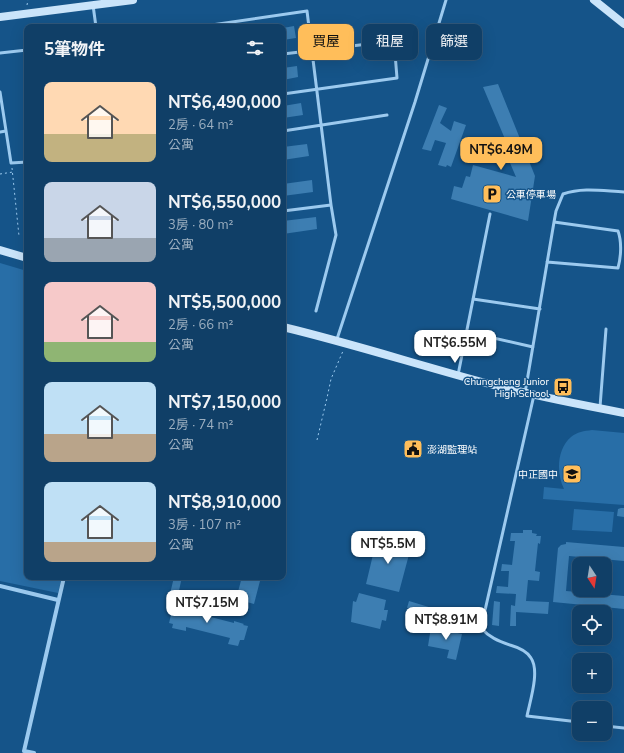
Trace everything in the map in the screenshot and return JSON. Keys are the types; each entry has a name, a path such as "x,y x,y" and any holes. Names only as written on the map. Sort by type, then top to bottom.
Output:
{"main road":[{"path":"0,17 133,0"},
{"path":"594,0 624,24"},
{"path":"0,250 24,257"},
{"path":"286,328 347,343 458,376 525,393 624,413"}],"street":[{"path":"34,753 24,751 63,580"},
{"path":"0,586 58,600"}],"lane":[{"path":"336,340 410,117 446,0"},
{"path":"93,5 96,24"},
{"path":"218,24 307,11 309,24"},
{"path":"286,94 397,78 394,41 354,45"},
{"path":"0,53 24,50"},
{"path":"286,54 298,52"},
{"path":"313,60 336,235 316,311"},
{"path":"0,92 11,163 24,162"},
{"path":"286,131 387,115"},
{"path":"0,132 6,131"},
{"path":"525,393 556,211 563,194 574,190 592,189 624,192"},
{"path":"286,212 331,205"},
{"path":"458,376 490,214"},
{"path":"548,262 618,268 620,263 620,238 618,231 554,222"},
{"path":"473,299 540,308"},
{"path":"600,408 606,329"},
{"path":"467,332 533,347"},
{"path":"534,395 481,628 488,636 518,648 530,656 534,664 535,677 527,716 572,721"},
{"path":"612,727 624,728"}],"path":[{"path":"11,163 19,236"},
{"path":"0,174 13,172"},
{"path":"317,440 328,398 331,379 347,343"}],"shaded area":[{"path":"0,263 24,270 24,580 61,580 58,593 0,581"},
{"path":"592,430 624,433 624,505 543,499 544,487 564,489 561,483 559,462 566,442 576,434 583,431"},
{"path":"574,509 614,512 612,532 572,530"}],"building":[{"path":"294,26 296,38 286,40 286,27"},
{"path":"297,66 298,77 286,79 286,68"},
{"name":"公車停車場","path":"498,84 535,176 528,221 451,199 454,186 462,188 466,176 470,177 473,165 516,177 501,142 505,139 483,87"},
{"path":"301,103 303,115 286,118 286,106"},
{"path":"439,105 447,108 440,123 451,131 454,121 466,125 451,167 447,165 446,167 438,165 446,143 435,140 431,151 422,149"},
{"path":"307,144 309,156 286,160 286,147"},
{"path":"312,180 313,192 286,196 286,184"},
{"path":"316,217 317,229 286,234 286,221"},
{"path":"624,508 624,517 617,516 618,509"},
{"path":"523,530 532,530 532,533 537,534 536,536 541,536 540,544 538,543 535,571 540,572 539,581 528,580 526,601 549,602 548,614 516,612 516,626 510,626 511,605 515,606 516,594 496,593 497,586 508,587 509,571 501,571 502,564 512,565 515,541 510,541 511,533 523,533"},
{"path":"377,538 411,547 399,592 366,584"},
{"path":"566,542 624,547 624,561 612,560 612,557 569,556 566,591 572,592 572,597 612,597 612,595 624,596 624,609 612,608 612,605 583,605 553,602 558,548 561,545 566,544"},
{"path":"173,580 181,580 178,595 170,594"},
{"path":"241,580 260,580 254,604 236,599"},
{"path":"359,593 386,600 384,610 388,610 386,621 382,620 380,629 351,622 353,601 356,602"},
{"path":"409,601 432,608 431,614 407,608"},
{"path":"494,601 500,602 499,626 492,625"},
{"path":"179,604 192,606 192,609 204,613 203,615 234,623 234,621 248,626 244,640 240,640 238,646 228,644 230,638 186,627 186,631 172,628 173,624 169,623 173,607 178,608"},
{"path":"431,627 462,634 456,660 447,658 449,650 428,646"}],"place":[{"name":"公車停車場","path":"492,194"},
{"name":"Chungcheng Junior High School","path":"563,387"},
{"name":"澎湖監理站","path":"413,449"},
{"name":"中正國中","path":"572,474"}]}
